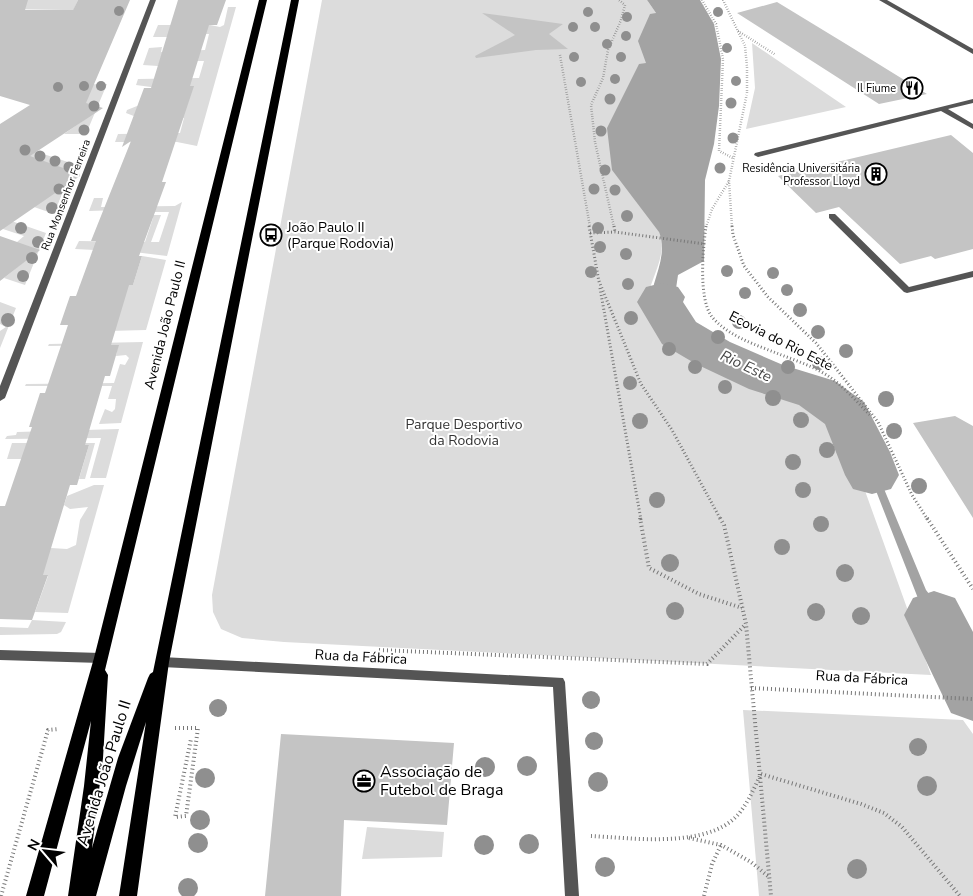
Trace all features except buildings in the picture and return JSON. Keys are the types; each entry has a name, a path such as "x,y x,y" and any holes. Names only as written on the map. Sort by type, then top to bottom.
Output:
{"main road":[{"name":"Avenida João Paulo II","path":"35,896 101,658 263,0"},
{"name":"Avenida João Paulo II","path":"128,896 162,662 296,0"},
{"name":"Avenida João Paulo II","path":"77,896 96,757 101,702 101,658"},
{"name":"Avenida João Paulo II","path":"87,896 126,759 144,705 162,662"}],"street":[{"name":"Rua Monsenhor Ferreira","path":"0,398 153,0"},
{"path":"882,0 973,52"},
{"path":"758,155 973,101"},
{"path":"942,109 973,127"},
{"path":"832,216 907,290 973,274"},
{"path":"0,655 101,658"},
{"name":"Rua da Fábrica","path":"162,662 559,682 567,836"},
{"path":"567,836 572,896"}],"path":[{"path":"615,232 595,142 590,105 603,78 608,50 621,20 625,5 619,0"},
{"path":"702,0 716,24 723,59 718,151 734,158"},
{"name":"Ecovia do Rio Este","path":"723,0 745,46 747,93 729,181 733,235 744,266 768,297 816,343 878,422 912,495 973,589"},
{"path":"738,30 776,55"},
{"path":"560,56 649,568 700,594 743,608"},
{"name":"Ecovia do Rio Este","path":"729,181 712,205 707,221 704,283 711,315 731,332 825,374 878,422"},
{"path":"590,233 615,232 662,240 705,244"},
{"path":"599,281 641,384 672,430 724,525 746,624 750,688 761,774 771,896"},
{"path":"379,650 707,664 746,624"},
{"name":"Rua da Fábrica","path":"750,688 973,699"},
{"path":"567,836 686,837 711,833 729,822 746,804 761,774"},
{"path":"761,774 861,804 884,813 902,827 960,896"},
{"path":"686,837 721,845 751,862 770,877"},
{"path":"704,896 712,864 721,845"}],"green space":[{"path":"28,0 78,0 70,17 64,10 0,9 0,4"},
{"name":"Parque Desportivo da Rodovia","path":"322,0 647,0 656,13 646,63 659,232 662,242 659,261 650,290 648,310 655,324 671,337 720,362 797,392 813,400 840,421 931,675 284,642 242,638 221,629 213,612 212,595"},
{"path":"228,7 236,7 197,146 177,142 115,142 118,134 180,133 184,118 139,118 126,113 127,110 137,106 187,105 193,86 158,88 136,85 138,79 199,78 204,61 160,61 158,66 143,65 149,48 162,47 161,52 205,50 209,34 188,34 187,37 153,37 158,25 210,25 220,27 224,25"},
{"path":"752,43 846,107 746,129 755,88"},
{"path":"107,84 86,134 64,134 81,122 54,85"},
{"path":"22,147 74,164 54,214 0,195"},
{"path":"94,198 103,198 101,207 175,206 182,202 167,256 75,249 79,241 145,242 153,218 126,217 127,215 161,215 151,242 159,242 169,212 150,212 150,209 89,211"},
{"path":"0,217 46,233 25,285 4,278 25,261 17,242 24,236 0,228"},
{"path":"142,256 166,260 146,330 70,332 80,285 133,285"},
{"path":"0,302 16,308 0,348 0,331 6,327 0,324"},
{"path":"143,342 121,423 99,424 105,409 112,412 115,409 116,399 108,399 112,386 25,386 26,384 114,383 120,364 125,365 129,358 126,355 116,356 118,345 48,346 49,344"},
{"path":"119,429 106,478 90,478 101,438 5,439 7,436 16,435 17,432"},
{"path":"12,443 95,443 85,479 79,479 89,445 21,459 7,459"},
{"path":"94,485 104,485 68,613 35,612 48,576 14,575 0,564 51,548 67,549 76,545 80,520 88,507 70,509 64,505 67,496"},
{"path":"32,620 66,622 61,632 57,634 0,635 0,627 28,628"},
{"path":"743,710 963,720 973,734 973,896 759,896"},
{"path":"367,827 444,832 442,857 362,859"}],"water":[{"path":"647,0 700,0 714,24 721,59 719,106 714,144 705,180 704,261 678,275 673,309 696,334 821,385 850,407 926,590 940,608 973,639 973,679 945,677 921,606 846,414 817,393 766,377 670,330 653,312 654,284 662,252 661,239 659,232 612,170 607,128 639,64 646,63 638,41 650,14 656,13"}],"waterway":[{"name":"Rio Este","path":"662,297 660,302 679,333 713,353 766,377 817,393 846,414 864,452 872,475"},
{"name":"Rio Este","path":"934,615 973,694"}],"place":[{"name":"Il Fiume","path":"912,88"},
{"name":"Residência Universitária Professor Lloyd","path":"876,174"},
{"name":"João Paulo II (Parque Rodovia)","path":"271,235"},
{"name":"Associação de Futebol de Braga","path":"364,781"}]}
